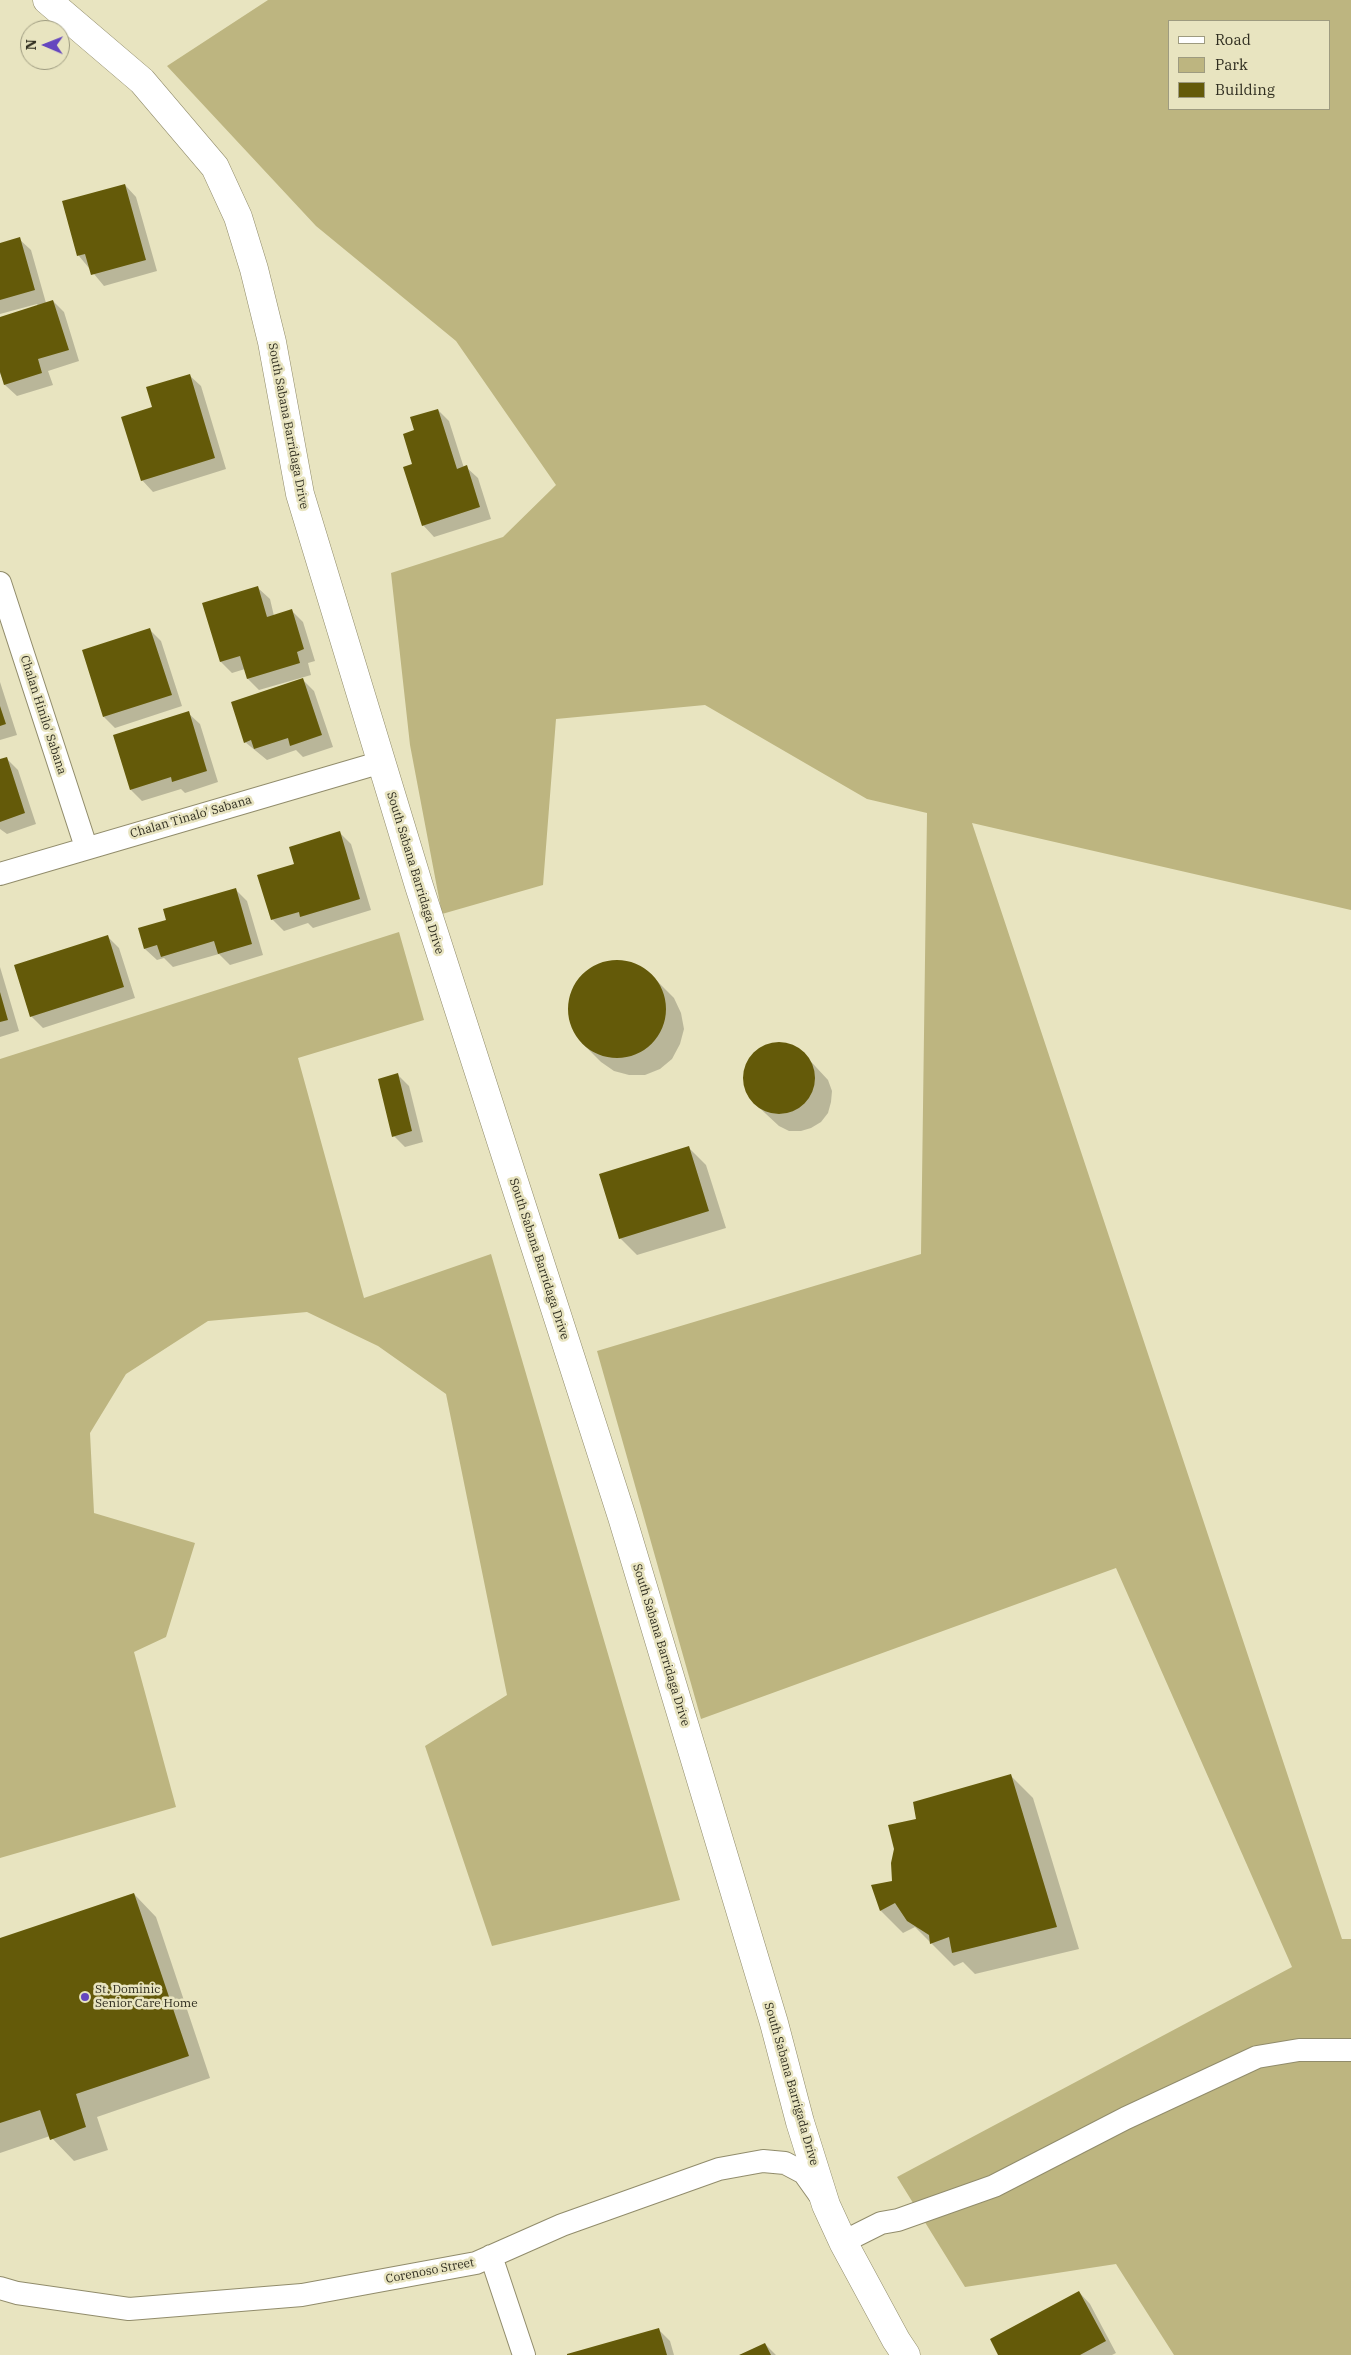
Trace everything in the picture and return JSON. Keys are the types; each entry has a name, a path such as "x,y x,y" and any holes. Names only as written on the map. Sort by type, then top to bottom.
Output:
{"main road":[{"name":"South Sabana Barridaga Drive","path":"47,0 142,82 215,167 238,217 254,269 272,342 300,494 443,964 622,1517 708,1800"},
{"name":"South Sabana Barrigada Drive","path":"708,1800 774,2023 800,2122 826,2205 843,2242 906,2355"}],"street":[{"name":"Chalan Hinilo' Sabana","path":"0,584 86,847"},
{"name":"Chalan Tinalo' Sabana","path":"0,874 86,847 382,762"},
{"path":"843,2242 881,2223 898,2220 994,2186 1126,2118 1257,2057 1299,2050 1351,2050"},
{"name":"Corenoso Street","path":"0,2288 16,2293 128,2309 302,2295 476,2263 562,2225 719,2169 763,2161 786,2163 804,2173 826,2205"},
{"path":"491,2256 524,2355"}],"green space":[{"path":"268,0 1351,0 1351,910 972,823 1342,1939 1351,1939 1351,2355 1174,2355 1116,2264 965,2287 897,2177 1292,1967 1116,1568 701,1719 597,1351 921,1254 927,813 867,799 705,705 556,719 543,885 442,914 410,745 391,573 503,537 556,485 456,341 316,226 167,66"},
{"path":"399,932 424,1020 298,1058 364,1298 491,1254 680,1900 492,1946 425,1746 507,1695 446,1394 378,1346 307,1312 208,1321 126,1374 90,1433 94,1513 195,1543 166,1637 134,1652 176,1807 0,1858 0,1059"}],"building":[{"path":"125,184 146,260 91,275 85,254 77,256 62,201"},
{"path":"20,237 35,290 0,300 0,243"},
{"path":"53,300 69,350 38,359 42,373 4,385 0,372 0,317"},
{"path":"190,374 215,458 141,481 121,417 152,407 146,387"},
{"path":"438,409 457,469 467,465 480,507 422,526 403,467 412,464 403,434 414,430 410,417"},
{"path":"258,586 267,617 292,609 304,649 297,652 300,663 247,679 240,656 220,662 202,603"},
{"path":"150,628 172,695 103,717 82,650"},
{"path":"303,678 322,735 290,746 288,738 254,749 251,740 244,743 231,702"},
{"path":"0,706 6,724 0,726"},
{"path":"189,711 207,771 172,782 171,777 130,790 113,735"},
{"path":"7,757 25,813 0,822 0,759"},
{"path":"340,831 360,899 300,917 299,912 271,920 257,875 294,864 289,847"},
{"path":"236,888 252,944 218,954 214,941 161,957 157,945 144,949 138,928 166,920 163,909"},
{"path":"108,935 124,987 30,1017 14,965"},
{"path":"617,960 636,963 652,974 663,990 666,1009 663,1028 652,1044 636,1055 617,1058 598,1055 582,1044 571,1028 568,1009 571,990 582,974 598,963"},
{"path":"0,992 8,1020 0,1022"},
{"path":"779,1042 793,1045 805,1052 812,1064 815,1078 812,1092 805,1104 793,1111 779,1114 765,1111 753,1104 746,1092 743,1078 746,1064 753,1052 765,1045"},
{"path":"398,1073 412,1131 392,1137 378,1079"},
{"path":"689,1146 709,1211 619,1239 599,1174"},
{"path":"1011,1774 1057,1927 952,1953 949,1937 930,1944 929,1935 907,1921 895,1903 880,1911 871,1885 892,1881 891,1863 894,1849 888,1825 916,1819 913,1802"},
{"name":"St. Dominic Senior Care Home","path":"134,1893 189,2056 76,2094 86,2127 50,2140 40,2110 0,2123 0,1938"},
{"path":"1079,2291 1106,2341 1080,2355 998,2355 990,2339"},
{"path":"659,2328 667,2355 567,2355 567,2354"},
{"path":"765,2343 771,2355 739,2355"}],"place":[{"name":"St. Dominic Senior Care Home","path":"85,1997"}]}
